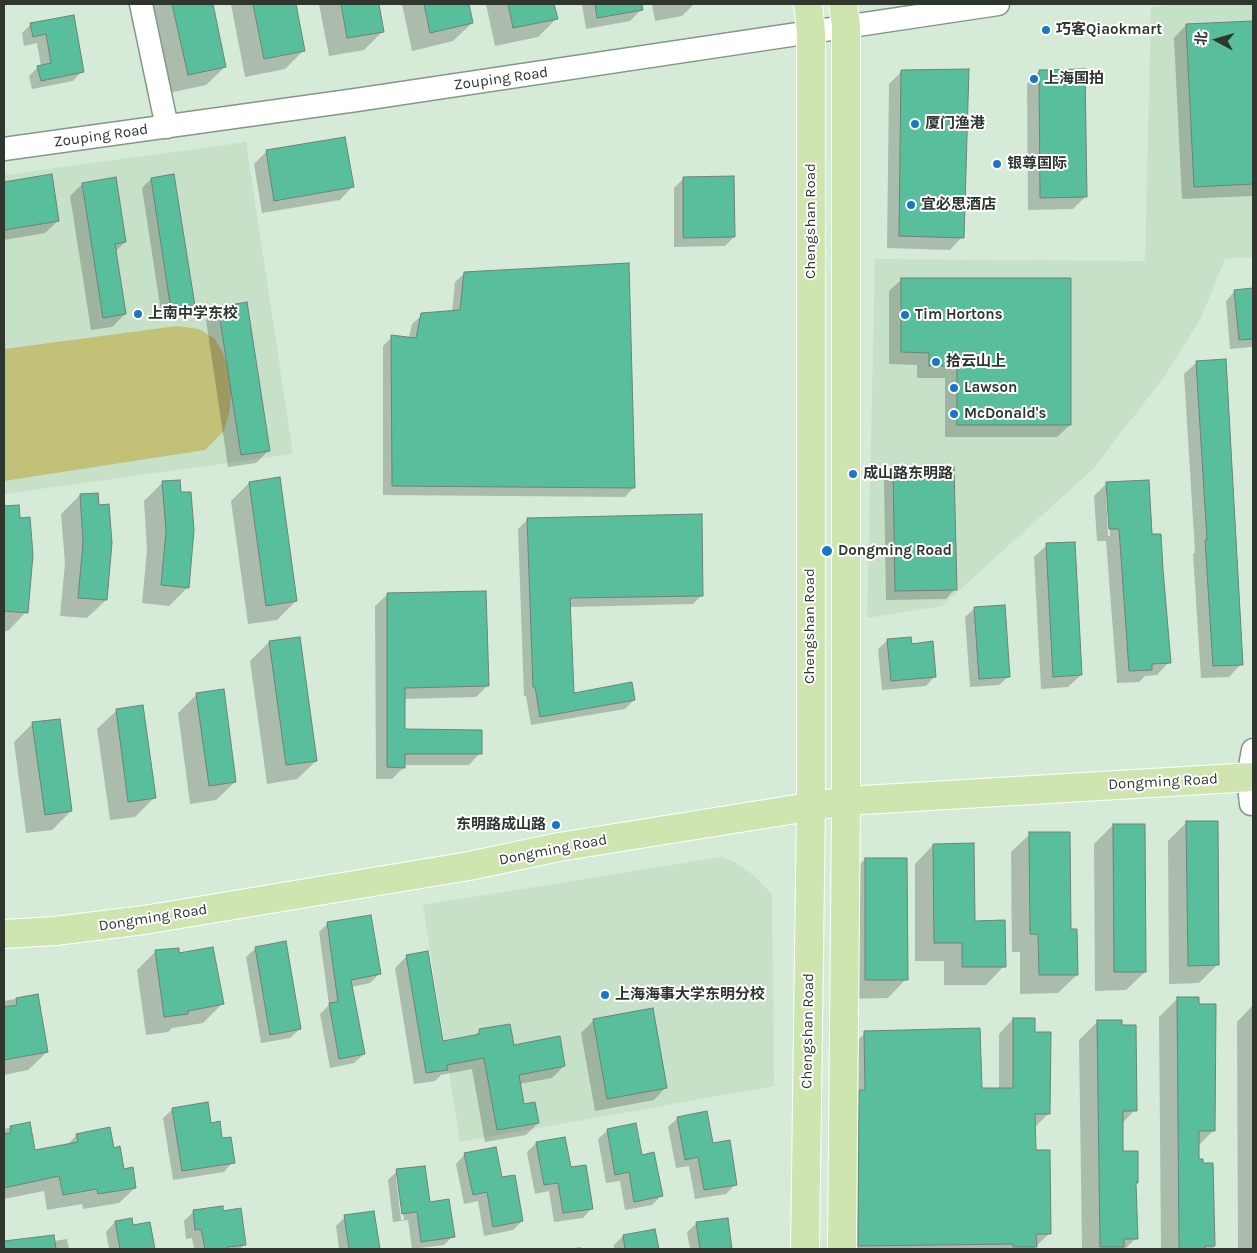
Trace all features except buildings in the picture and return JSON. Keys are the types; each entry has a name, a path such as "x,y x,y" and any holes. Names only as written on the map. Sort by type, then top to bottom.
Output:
{"main road":[{"name":"Chengshan Road","path":"805,1249 811,806 812,32 808,4"},
{"path":"842,1249 846,801 844,15"},
{"name":"Dongming Road","path":"4,934 91,927 144,920 469,866 568,846 846,801 1251,777"}],"street":[{"path":"141,4 167,127"},
{"name":"Zouping Road","path":"4,149 167,127 812,32 844,15 998,4"},
{"path":"1253,750 1251,777 1251,804 1253,804"}],"shaded area":[{"path":"1175,4 1253,4 1253,257 1225,259 1201,318 1164,377 1093,469 942,606 867,618 875,259 1145,261 1151,7"},
{"name":"上南中学东校","path":"246,142 293,454 4,494 4,175"},
{"path":"177,326 199,329 214,338 222,351 229,371 232,390 224,431 205,450 4,481 4,349"},
{"name":"上海海事大学东明分校","path":"721,857 737,863 758,879 772,895 774,1086 460,1142 423,905"}],"place":[{"name":"巧客Qiaokmart","path":"1046,30"},
{"name":"上海国拍","path":"1034,79"},
{"name":"厦门渔港","path":"915,124"},
{"name":"银尊国际","path":"997,164"},
{"name":"宜必思酒店","path":"911,205"},
{"name":"上南中学东校","path":"138,314"},
{"name":"Tim Hortons","path":"905,315"},
{"name":"拾云山上","path":"936,362"},
{"name":"Lawson","path":"954,388"},
{"name":"McDonald's","path":"954,414"},
{"name":"成山路东明路","path":"853,474"},
{"name":"Dongming Road","path":"827,551"},
{"name":"东明路成山路","path":"556,825"},
{"name":"上海海事大学东明分校","path":"605,995"}]}
